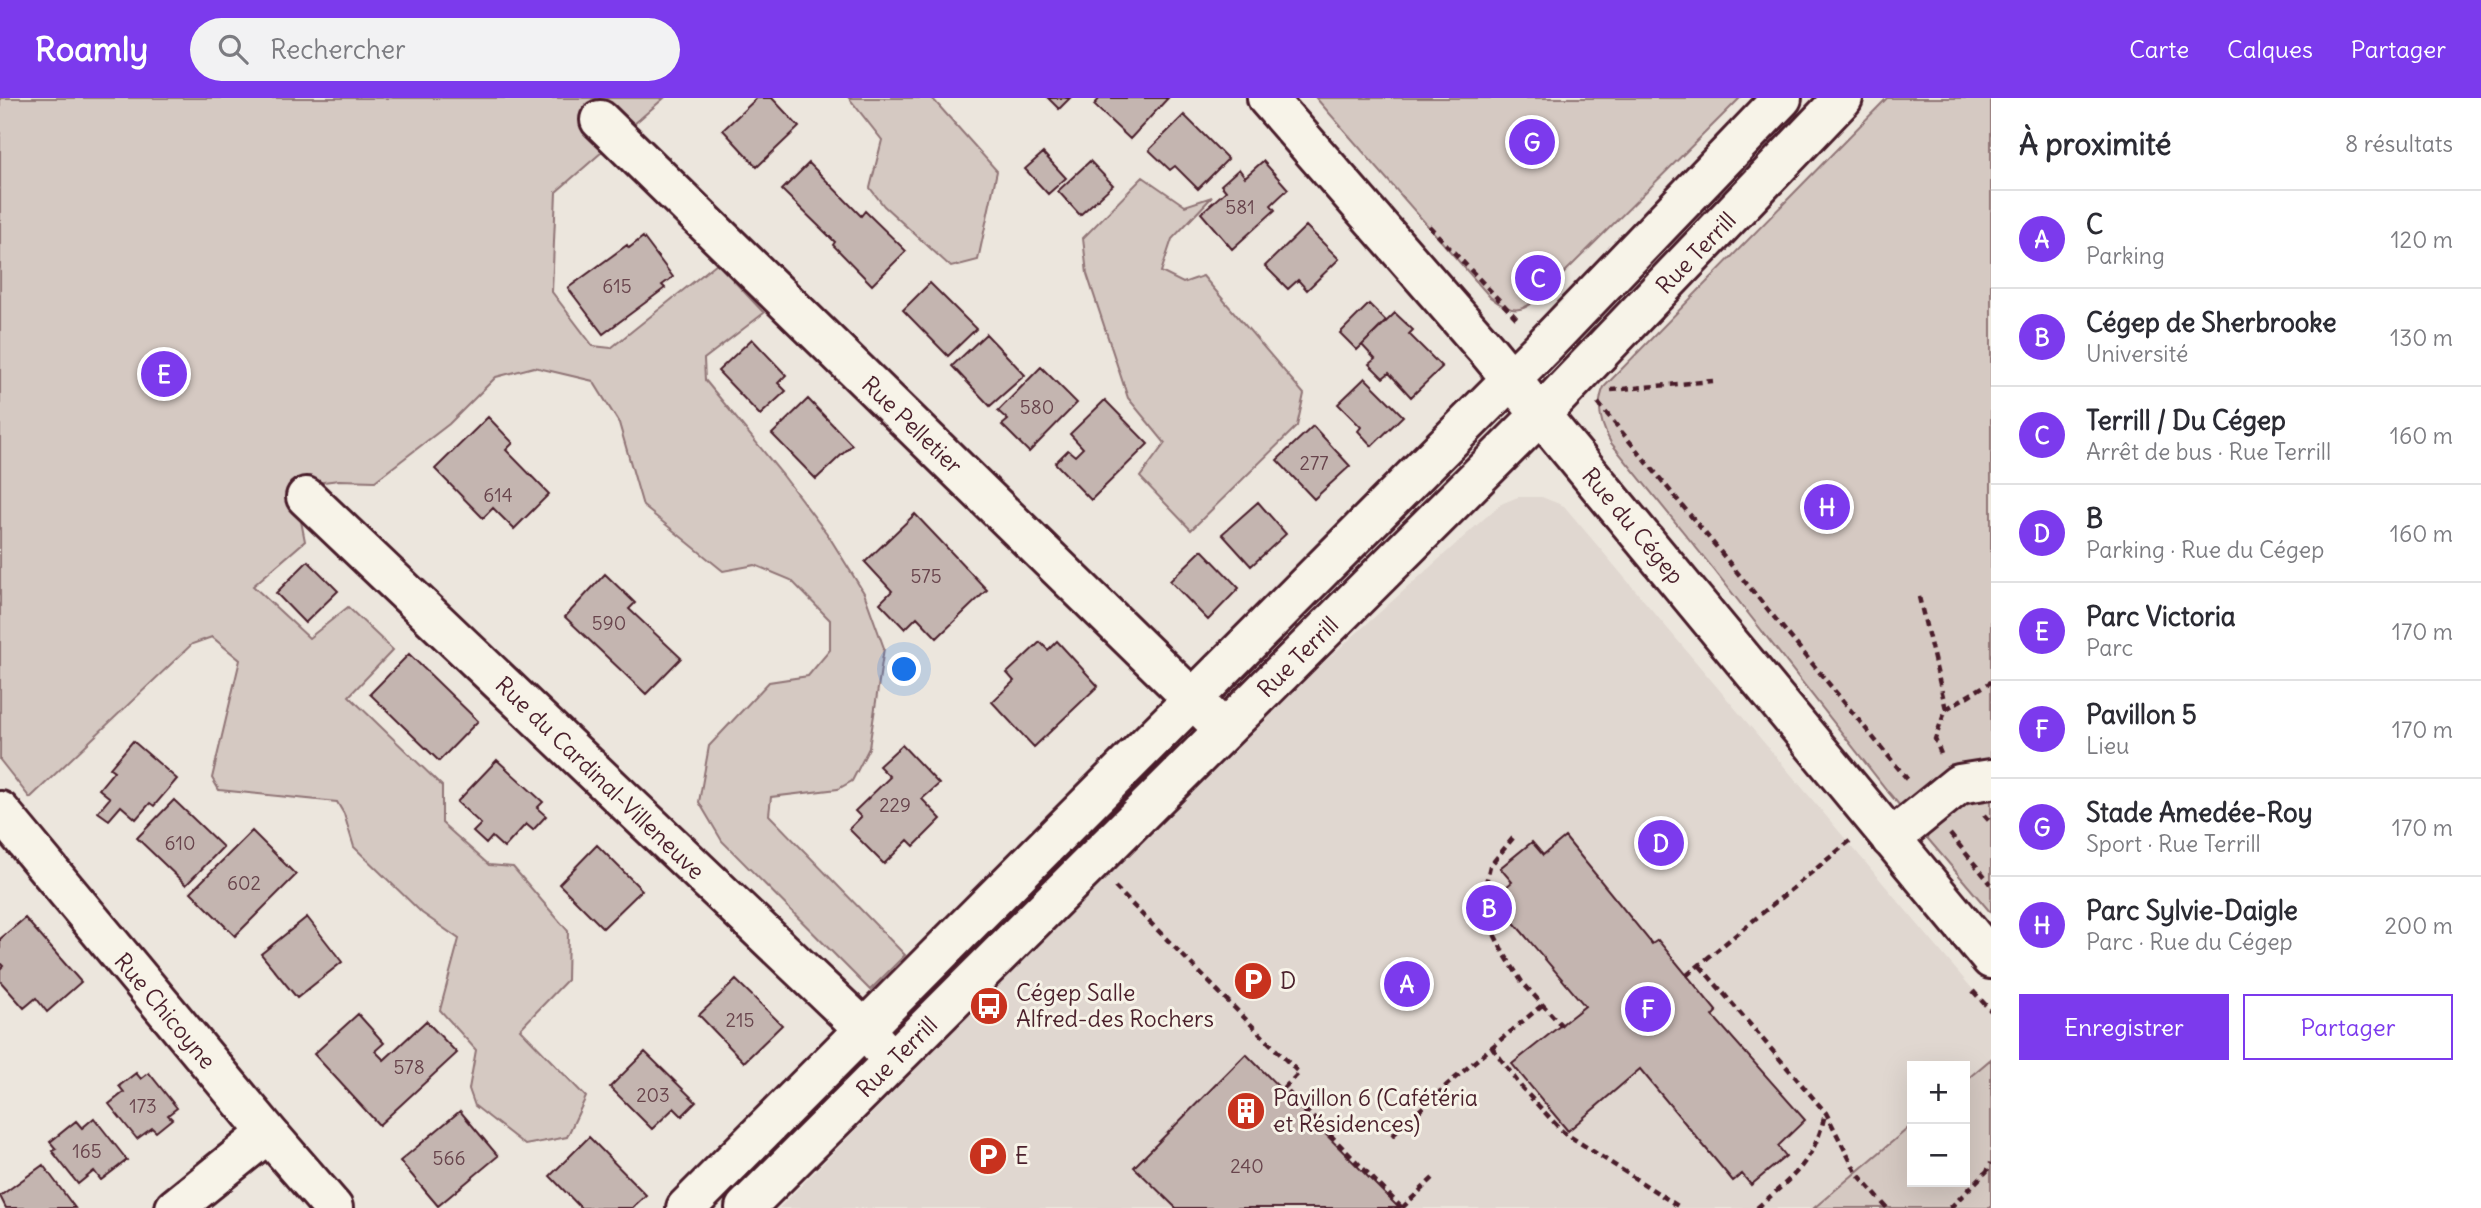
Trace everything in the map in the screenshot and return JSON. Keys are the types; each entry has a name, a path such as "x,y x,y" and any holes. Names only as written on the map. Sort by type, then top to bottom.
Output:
{"street":[{"name":"Rue du Cégep","path":"1267,98 1541,414 1991,960"},
{"name":"Rue Terrill","path":"686,1208 1511,379 1782,98"},
{"name":"Rue Terrill","path":"745,1208 1541,414 1843,98"},
{"name":"Rue Pelletier","path":"600,120 1192,700 1225,729"},
{"name":"Rue du Cardinal-Villeneuve","path":"306,497 864,1029 893,1061"},
{"path":"1883,829 1959,784 1991,779"},
{"name":"Rue Chicoyne","path":"5,829 333,1208"},
{"path":"175,1208 268,1133"}],"path":[{"path":"1602,391 1713,381"},
{"path":"1590,392 1846,703"},
{"path":"1919,597 1946,709"},
{"path":"1687,975 1883,829"},
{"path":"1513,838 1490,866 1483,905 1503,952 1522,982 1562,1026"},
{"path":"1110,882 1298,1073 1284,1088 1402,1208 1434,1177"},
{"path":"1700,967 1825,1113 1856,1172 1887,1208"},
{"path":"1392,1136 1541,1006"},
{"path":"1492,1047 1522,1088 1563,1132 1681,1208"},
{"path":"1757,1208 1808,1160 1820,1139 1825,1113"},
{"path":"1950,1208 1989,1174 1991,1163"}],"shaded area":[{"path":"0,98 664,98 556,192 552,292 593,346 611,348 717,263 764,313 704,359 705,380 828,535 864,593 884,648 869,748 852,781 838,789 771,797 769,815 905,955 870,990 722,841 699,802 709,746 769,682 808,676 830,650 830,620 791,580 755,565 723,571 643,506 619,423 593,381 534,367 496,377 449,424 375,481 339,480 308,484 300,516 305,541 253,586 309,638 348,607 393,650 349,696 442,786 442,823 489,865 513,867 568,931 567,980 520,1029 586,1097 567,1137 525,1145 475,1106 469,1089 476,1050 440,1010 459,939 422,913 354,847 344,814 337,802 219,790 212,778 240,660 212,637 192,644 30,798 0,760"},
{"path":"849,98 932,98 997,171 978,260 951,267 884,206 870,188 882,140"},
{"path":"1316,98 1740,98 1544,293 1524,308 1512,309 1490,297"},
{"path":"1887,98 1991,98 1991,913 1889,793 1611,443 1600,415 1604,387"},
{"path":"1143,177 1185,206 1212,197 1172,239 1161,272 1183,283 1203,276 1304,394 1297,426 1191,530 1140,477 1165,443 1128,398 1087,274 1083,238"},
{"path":"1518,497 1542,497 1564,506 1991,1011 1991,1208 779,1208 1252,727 1501,504"},
{"path":"1991,1059 1991,1208 1814,1208 1907,1129 1907,1187 1970,1187 1970,1077"}],"building":[{"path":"757,98 772,98 799,127 757,167 723,130"},
{"path":"1048,98 1070,98 1059,109"},
{"path":"1100,98 1168,98 1130,139 1094,105"},
{"path":"1184,115 1228,159 1198,189 1175,166 1170,170 1149,150"},
{"path":"1043,153 1066,178 1048,194 1025,169"},
{"path":"1090,161 1113,185 1080,215 1058,191"},
{"path":"1263,161 1288,189 1271,205 1275,210 1232,249 1201,213 1226,191 1221,185 1239,169 1245,177"},
{"path":"809,163 861,216 865,211 906,251 872,285 833,245 835,242 782,190"},
{"path":"1306,226 1339,259 1307,290 1298,280 1288,289 1265,266"},
{"path":"643,237 673,277 662,285 665,288 603,334 568,288 627,245 629,248"},
{"path":"930,283 976,329 948,356 903,310"},
{"path":"1369,304 1386,321 1357,350 1340,333"},
{"path":"1395,313 1413,330 1409,334 1442,367 1411,397 1389,373 1383,378 1369,364 1375,359 1362,345"},
{"path":"986,334 1025,375 990,406 952,366"},
{"path":"752,339 786,375 778,383 786,391 760,415 718,371"},
{"path":"1041,367 1077,403 1029,452 1002,425 1008,420 998,411"},
{"path":"1365,378 1403,416 1372,446 1358,431 1361,427 1338,404"},
{"path":"808,399 852,445 816,479 772,434"},
{"path":"1105,400 1148,444 1091,500 1055,463 1068,450 1075,456 1083,448 1070,434"},
{"path":"488,417 513,443 506,450 549,494 514,529 493,508 483,518 435,469"},
{"path":"1313,426 1350,466 1314,499 1277,460"},
{"path":"1258,502 1286,534 1251,566 1222,534"},
{"path":"915,514 987,590 937,638 917,617 905,629 880,603 892,591 865,562"},
{"path":"1202,550 1239,588 1208,620 1170,581"},
{"path":"308,561 338,591 305,623 276,593"},
{"path":"605,574 635,603 629,609 681,658 646,694 565,617"},
{"path":"1057,641 1098,686 1034,747 992,702 1014,681 1007,673 1040,642 1048,650"},
{"path":"409,654 478,721 439,761 370,694"},
{"path":"133,741 177,779 154,806 150,803 136,819 121,806 109,820 98,812 110,798 99,789 114,771 110,768"},
{"path":"902,745 939,784 922,799 941,819 914,846 908,840 884,864 849,829 861,817 855,811 890,777 879,766"},
{"path":"497,760 543,802 537,808 546,816 533,830 526,824 504,848 492,837 486,844 473,832 481,824 457,802"},
{"path":"174,800 223,847 186,885 137,838"},
{"path":"252,831 296,875 235,936 191,892"},
{"path":"1565,837 1652,944 1658,940 1717,1012 1713,1016 1805,1120 1778,1146 1786,1156 1751,1185 1742,1174 1733,1181 1640,1069 1568,1131 1512,1064 1585,1006 1493,898 1512,882 1500,868 1532,842 1543,855"},
{"path":"597,845 642,890 603,928 559,884"},
{"path":"307,917 342,962 297,998 261,954"},
{"path":"25,918 81,982 47,1012 36,998 24,1008 0,981 0,969 3,966 0,963 0,939"},
{"path":"736,980 782,1025 744,1062 699,1015"},
{"path":"358,1014 384,1043 375,1051 384,1060 426,1021 457,1053 379,1125 314,1054"},
{"path":"645,1052 696,1102 682,1116 674,1108 652,1129 610,1087"},
{"name":"Pavillon 6 (Cafétéria et Résidences)","path":"1246,1054 1399,1208 1176,1208 1134,1167"},
{"path":"136,1073 141,1079 149,1073 177,1108 168,1115 172,1119 156,1132 152,1128 137,1139 109,1104 124,1092 119,1086"},
{"path":"460,1111 498,1156 438,1206 400,1161"},
{"path":"94,1118 127,1160 101,1180 94,1171 78,1184 52,1151 56,1149 50,1142 76,1121 82,1128"},
{"path":"589,1137 646,1195 632,1208 581,1208 550,1176"},
{"path":"43,1165 75,1208 6,1208 0,1196"}],"place":[{"name":"Stade Amedée-Roy","path":"1532,142"},
{"name":"Terrill / Du Cégep","path":"1538,278"},
{"name":"Parc Victoria","path":"164,374"},
{"name":"Parc Sylvie-Daigle","path":"1827,507"},
{"name":"B","path":"1661,843"},
{"name":"Cégep de Sherbrooke","path":"1489,908"},
{"name":"D","path":"1253,981"},
{"name":"C","path":"1407,984"},
{"name":"Cégep Salle Alfred-des Rochers","path":"989,1006"},
{"name":"Pavillon 5","path":"1648,1009"},
{"name":"Pavillon 6 (Cafétéria et Résidences)","path":"1246,1111"},
{"name":"E","path":"988,1156"}]}
